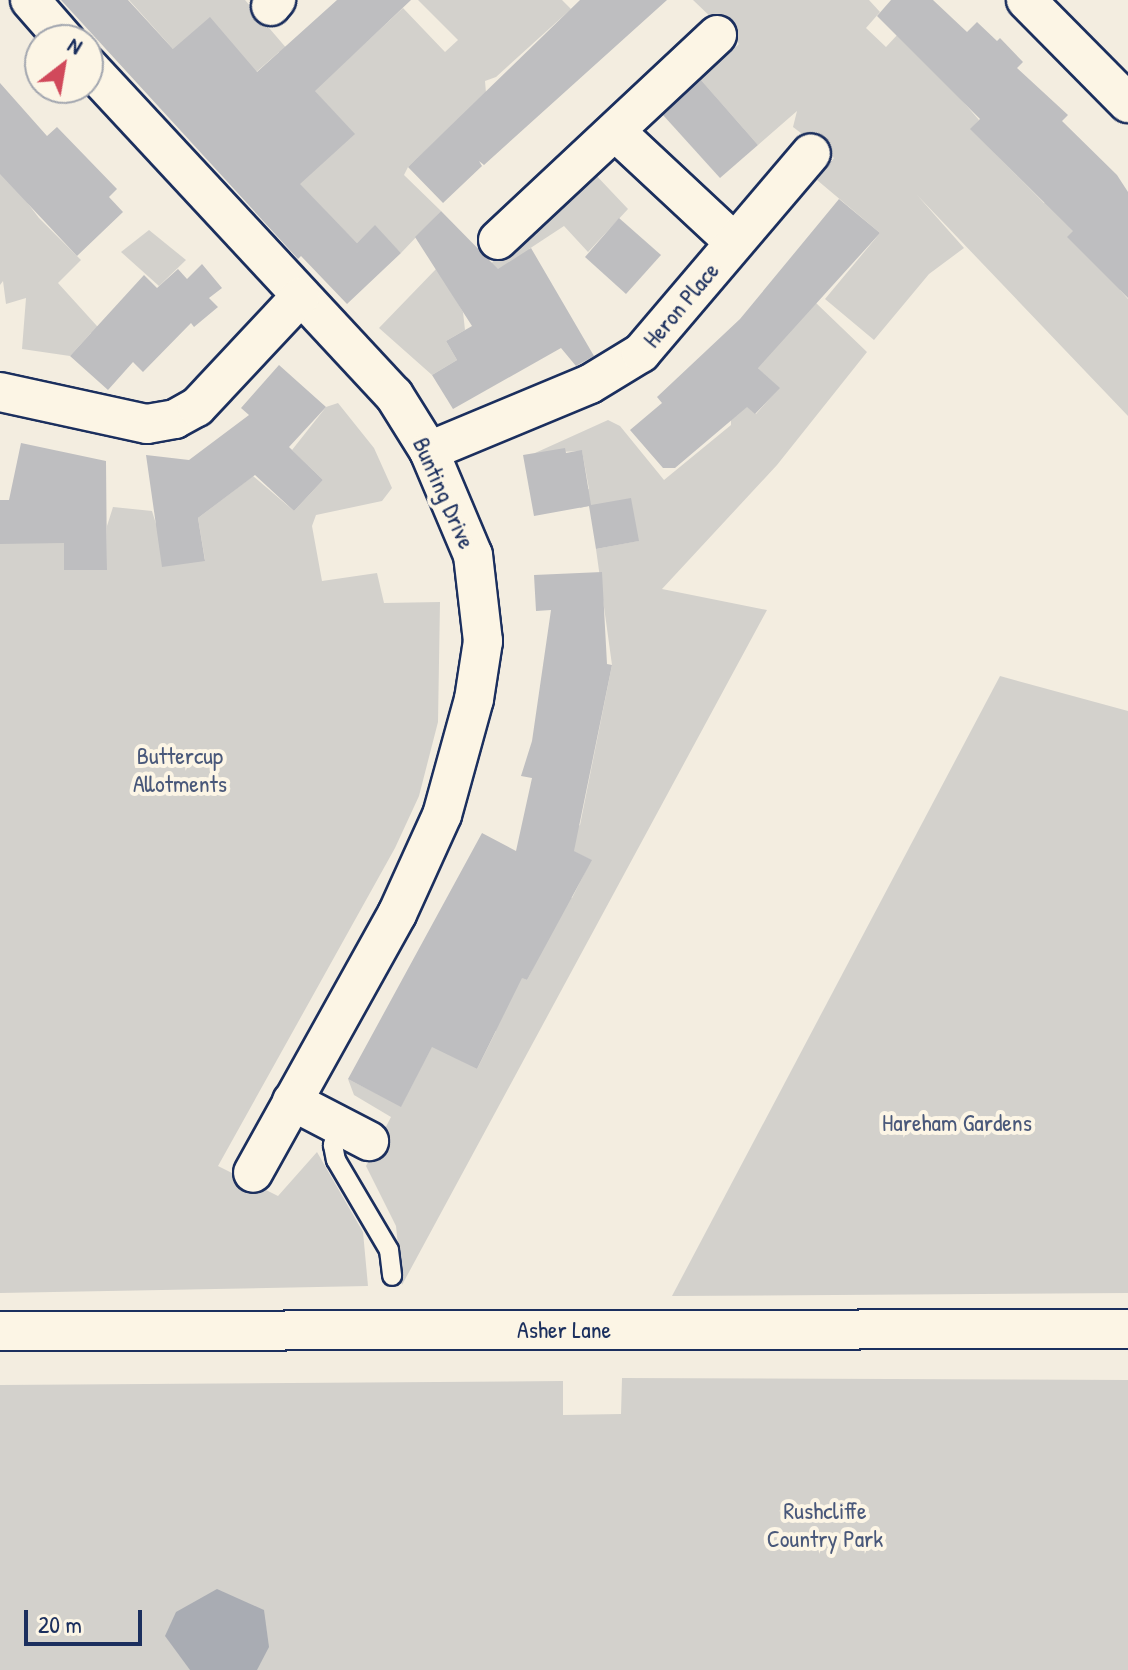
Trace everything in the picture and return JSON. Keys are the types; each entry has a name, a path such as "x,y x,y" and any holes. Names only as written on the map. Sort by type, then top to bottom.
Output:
{"street":[{"path":"30,0 51,24"},
{"path":"1026,0 1128,103"},
{"path":"498,240 717,35"},
{"name":"Bunting Drive","path":"104,83 394,395 429,451 473,555 483,641 474,699 442,815 404,900 253,1173"},
{"path":"616,132 734,242"},
{"name":"Heron Place","path":"429,451 590,384 641,353 811,153"},
{"path":"0,392 147,424 175,419 197,407 300,297"},
{"path":"292,1101 354,1133"},
{"name":"Asher Lane","path":"0,1331 1128,1329"}],"lane":[{"path":"354,1133 333,1145 336,1160 389,1250 392,1276"}],"green space":[{"path":"129,0 245,0 319,86 403,8 445,52 458,40 418,0 562,0 571,9 496,77 485,81 486,93 408,167 404,175 441,211 401,253 375,226 357,243 298,183 354,134 279,52 247,80 174,50"},
{"path":"693,0 869,0 880,12 866,28 886,47 899,33 925,58 979,120 971,129 1044,203 1063,186 1091,213 1068,237 1128,282 1120,290 1128,299 1128,416 917,195 964,248 929,274 874,340 825,299 880,233 817,180 834,158 793,127 797,111 758,145 700,79 739,44"},
{"path":"0,167 39,218 81,260 58,283 106,336 91,333 70,356 22,349 26,298 6,304 3,281 0,285"},
{"path":"592,171 628,209 588,252 564,226 529,249 552,285 486,268"},
{"path":"149,230 186,260 159,286 121,252"},
{"path":"437,268 463,312 465,330 446,341 457,360 432,375 379,328"},
{"path":"815,302 867,352 777,465 662,589 767,610 402,1285 396,1226 366,1166 391,1117 354,1095 348,1079 401,1106 432,1046 477,1069 496,1031 458,1011 481,958 527,980 546,942 527,876 572,898 591,860 553,841 580,825 612,665 596,549 638,541 589,506 580,508 577,492 589,489 582,451 535,453 608,420 620,426 664,480 731,425 731,404 737,398 756,414 779,388 756,366"},
{"name":"Buttercup Allotments","path":"338,403 374,448 392,488 382,501 316,515 312,526 322,581 377,573 384,603 440,602 438,722 419,796 395,848 218,1166 278,1196 317,1152 363,1232 368,1286 0,1293 0,544 10,500 107,569 107,526 113,507 152,511 156,524 205,560 198,518 253,476 294,511 323,480 292,450 326,407"},
{"name":"Hareham Gardens","path":"1000,676 1128,711 1128,1293 672,1296"},
{"name":"Rushcliffe Country Park","path":"622,1378 1128,1380 1128,1670 0,1670 0,1385 563,1381 563,1415 621,1414"}],"shaded area":[{"path":"217,1589 264,1610 269,1647 257,1670 190,1670 165,1636 176,1612"}],"building":[{"path":"61,0 128,0 173,49 210,17 257,72 337,0 411,0 315,91 355,134 300,184 357,243 375,225 401,253 347,304 301,256 298,259 104,47 104,24 83,24"},
{"path":"580,0 667,0 484,165 479,161 482,166 443,203 408,167"},
{"path":"891,0 933,0 967,32 977,22 997,41 1000,38 1023,62 1017,68 1068,115 1062,121 1117,175 1128,192 1128,298 1067,237 1073,231 970,129 980,119 877,16"},
{"path":"701,80 758,145 720,178 663,115"},
{"path":"0,83 47,136 57,127 117,189 109,197 123,212 77,256 0,174"},
{"path":"839,199 880,233 758,368 780,388 755,414 747,407 675,468 663,468 630,430 662,403 657,397 740,319"},
{"path":"441,211 498,269 531,248 594,356 576,366 561,348 453,409 432,375 457,360 446,341 472,326 415,237"},
{"path":"619,218 661,255 626,294 585,257"},
{"path":"202,264 222,288 209,298 218,307 194,327 191,323 143,372 133,362 108,390 70,356 144,275 157,288 178,269 187,279"},
{"path":"279,365 326,407 289,447 323,480 294,511 255,475 198,518 205,561 162,567 146,455 189,460 249,415 241,408"},
{"path":"21,443 106,461 107,570 64,570 64,543 0,544 0,500 9,500"},
{"path":"565,448 566,453 582,450 591,505 631,498 639,541 596,549 589,506 534,516 523,455"},
{"path":"602,572 607,664 612,665 574,851 592,860 527,980 522,978 477,1069 432,1047 401,1107 348,1079 482,833 516,851 532,778 521,776 532,741 551,610 536,611 534,575"}]}
